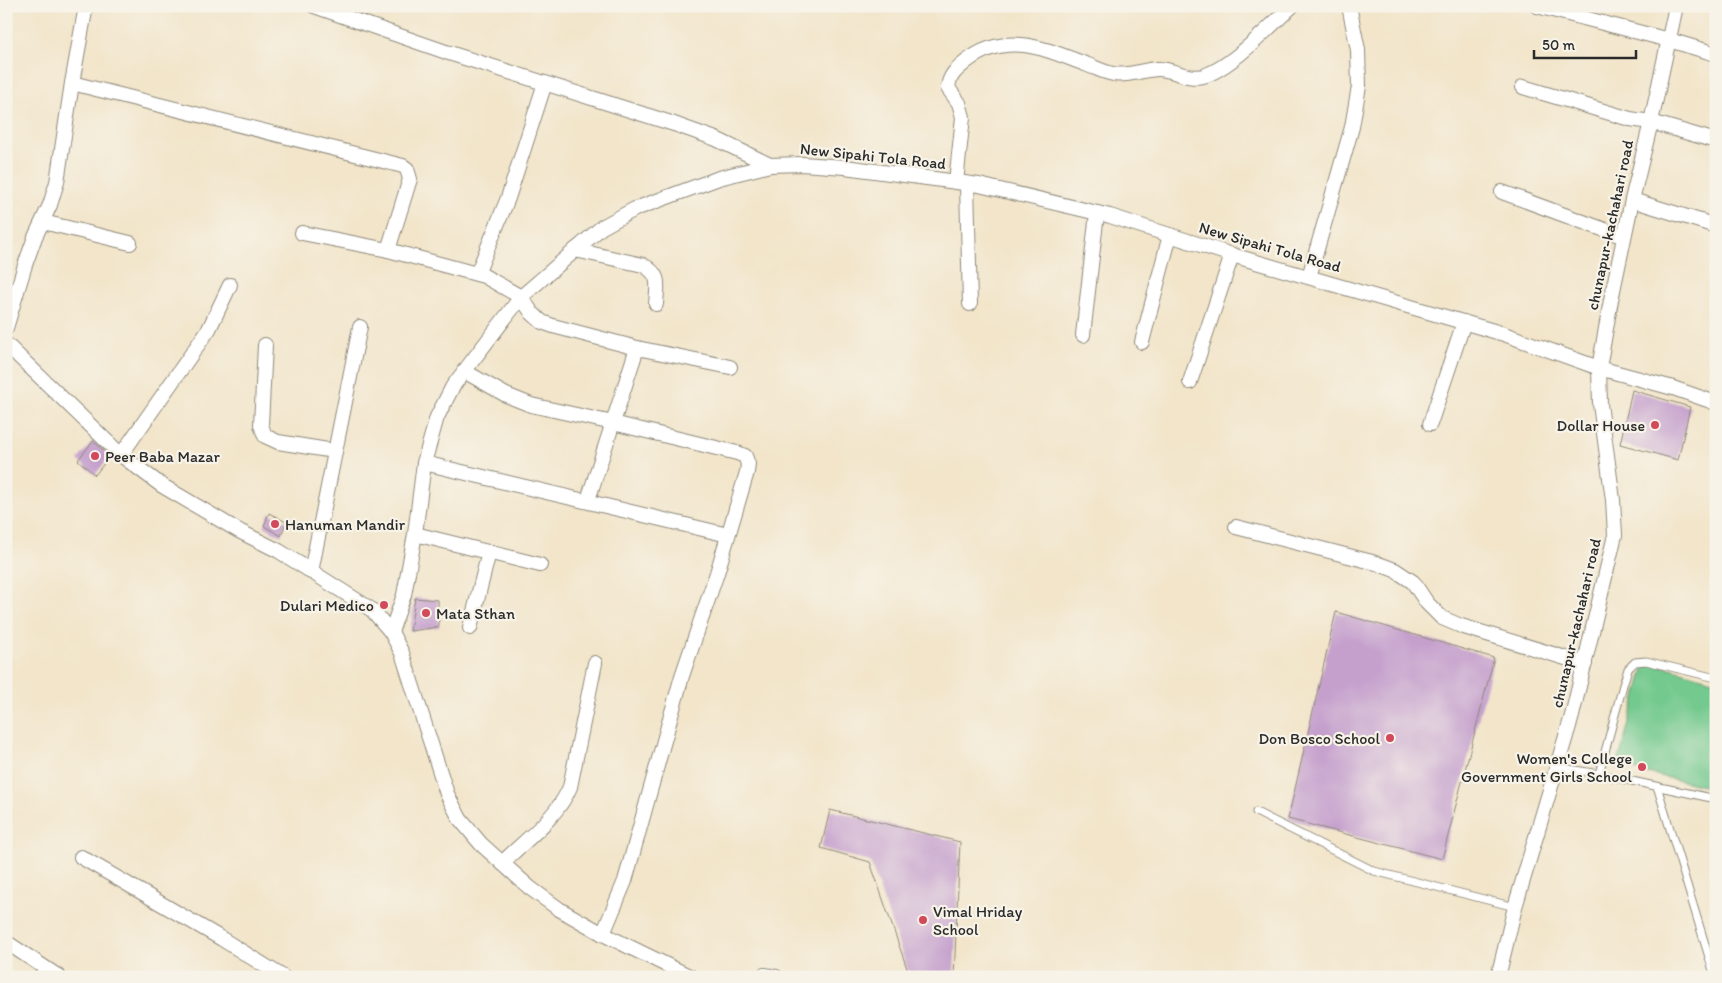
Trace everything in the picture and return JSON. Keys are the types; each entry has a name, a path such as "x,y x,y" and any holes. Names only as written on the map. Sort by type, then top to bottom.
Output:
{"street":[{"path":"6,328 24,265 58,182 72,83 86,6"},
{"path":"314,6 446,52 674,124 716,139 770,166"},
{"path":"970,304 961,183 963,117 959,103 948,88 949,80 956,70 974,56 999,44 1032,46 1052,51 1116,74 1160,69 1191,77 1201,76 1213,72 1231,60 1292,6"},
{"path":"1309,277 1352,127 1359,86 1358,50 1349,6"},
{"path":"1537,6 1670,40 1716,54"},
{"name":"chunapur-kachahari road","path":"1498,977 1515,907 1572,716 1615,535 1613,500 1600,404 1599,368 1624,237 1670,40 1676,6"},
{"path":"72,83 403,166 407,169 410,180 388,250"},
{"path":"477,274 508,198 545,83"},
{"path":"1523,87 1630,119 1651,122 1716,141"},
{"name":"New Sipahi Tola Road","path":"391,632 404,595 415,534 424,463 437,417 453,386 521,297 602,227 635,209 719,178 770,166 802,164 846,167 961,183 1097,213 1232,255 1504,334 1599,368 1673,388 1715,402"},
{"path":"1502,192 1624,237"},
{"path":"1632,200 1716,226"},
{"path":"1083,335 1097,213"},
{"path":"43,222 130,242"},
{"path":"302,233 388,250 484,276 521,297 532,313 542,322 637,348 730,367"},
{"path":"1142,342 1170,235"},
{"path":"575,250 643,265 652,270 658,279 656,304"},
{"path":"1190,382 1232,255"},
{"path":"121,455 209,329 230,285"},
{"path":"1430,424 1464,322"},
{"path":"310,572 360,327"},
{"path":"6,344 121,455 161,485 239,531 279,551 372,610 391,632 402,654 448,794 460,819 480,844 530,888 559,909 603,934 690,977"},
{"path":"266,345 261,425 265,436 278,442 334,451"},
{"path":"588,500 637,348"},
{"path":"464,371 506,396 531,405 613,422 744,456 748,464 728,535 682,676 625,881 603,934"},
{"path":"424,463 588,500 728,535"},
{"path":"1236,527 1376,563 1395,570 1413,582 1427,603 1442,618 1585,664"},
{"path":"415,534 540,565"},
{"path":"470,628 489,552"},
{"path":"502,863 564,801 570,787 595,663"},
{"path":"81,857 222,939 283,977"},
{"path":"6,942 59,977"},
{"path":"762,977 764,975 776,977"}],"lane":[{"path":"1598,774 1628,669 1635,662 1646,661 1716,678"},
{"path":"1557,767 1716,799"},
{"path":"1657,786 1715,977"},
{"path":"1256,812 1374,871 1515,907"}],"green space":[{"path":"1646,661 1716,681 1716,789 1617,766"}],"building":[{"name":"Dollar House","path":"1632,390 1690,407 1678,460 1620,444"},
{"name":"Peer Baba Mazar","path":"93,441 110,456 95,475 78,460"},
{"name":"Hanuman Mandir","path":"269,513 286,522 281,536 264,526"},
{"name":"Mata Sthan","path":"415,598 438,600 439,627 410,631"},
{"name":"Don Bosco School","path":"1336,612 1494,658 1442,859 1288,819"},
{"name":"Vimal Hriday School","path":"830,810 960,842 954,977 910,977 870,862 821,848"}],"place":[{"name":"Dollar House","path":"1655,425"},
{"name":"Peer Baba Mazar","path":"95,456"},
{"name":"Hanuman Mandir","path":"275,524"},
{"name":"Dulari Medico","path":"384,605"},
{"name":"Mata Sthan","path":"426,613"},
{"name":"Don Bosco School","path":"1390,738"},
{"name":"Women's College Government Girls School","path":"1642,767"},
{"name":"Vimal Hriday School","path":"923,920"}]}
